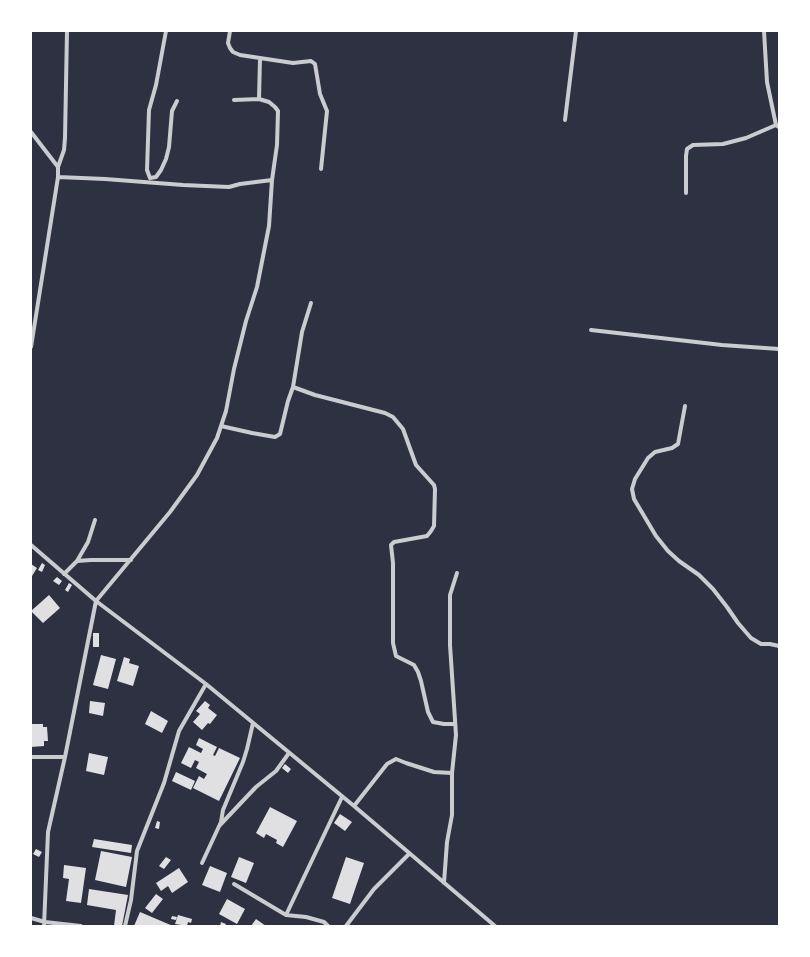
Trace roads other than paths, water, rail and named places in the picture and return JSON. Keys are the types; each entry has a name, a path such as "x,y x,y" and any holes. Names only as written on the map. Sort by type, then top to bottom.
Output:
{"street":[{"path":"31,347 58,177 58,167 64,150 67,31"},
{"path":"150,180 147,170 149,110 156,85 166,31"},
{"path":"230,31 228,43 233,52 240,55 293,63 311,61 315,64 320,94 327,111 321,169"},
{"path":"565,120 576,31"},
{"path":"686,193 687,149 693,145 724,144 746,138 778,126 767,82 764,31"},
{"path":"259,99 260,59"},
{"path":"44,924 48,832 65,757 96,601 170,512 197,475 217,438 226,411 234,369 257,287 270,226 272,180 278,145 279,118 278,111 269,102 259,99 234,100"},
{"path":"150,180 156,177 166,159 169,147 172,111 177,101"},
{"path":"31,132 58,167"},
{"path":"58,177 150,180 189,186 229,187 272,180"},
{"path":"221,426 275,437 280,434 293,387 302,332 311,303"},
{"path":"31,305 36,310"},
{"path":"591,330 722,345 779,349"},
{"path":"293,387 315,395 385,413 393,417 403,428 416,465 434,484 434,526 431,531 427,536 394,542 391,545 394,563 393,643 396,656 414,665 418,672 428,712 433,722 455,724"},
{"path":"685,406 678,444 672,448 655,452 648,458 635,479 632,489 634,499 656,536 668,551 699,575 718,595 751,638 761,644 779,646"},
{"path":"64,574 77,561 88,542 95,520"},
{"path":"31,544 96,601 206,684 354,806 495,926"},
{"path":"77,561 131,560"},
{"path":"444,883 447,842 452,815 452,773 456,735 450,645 450,595 457,573"},
{"path":"125,926 131,900 137,851 164,783 180,731 206,684"},
{"path":"202,863 219,826 223,810 248,749 253,723"},
{"path":"219,826 256,788 276,771 289,753"},
{"path":"31,757 65,757"},
{"path":"354,806 387,764 396,758 406,764 434,772 452,773"},
{"path":"286,915 342,797"},
{"path":"346,926 374,889 409,854"},
{"path":"234,884 286,915 306,917 324,922 328,926"},
{"path":"31,918 44,924 82,926"}]}
